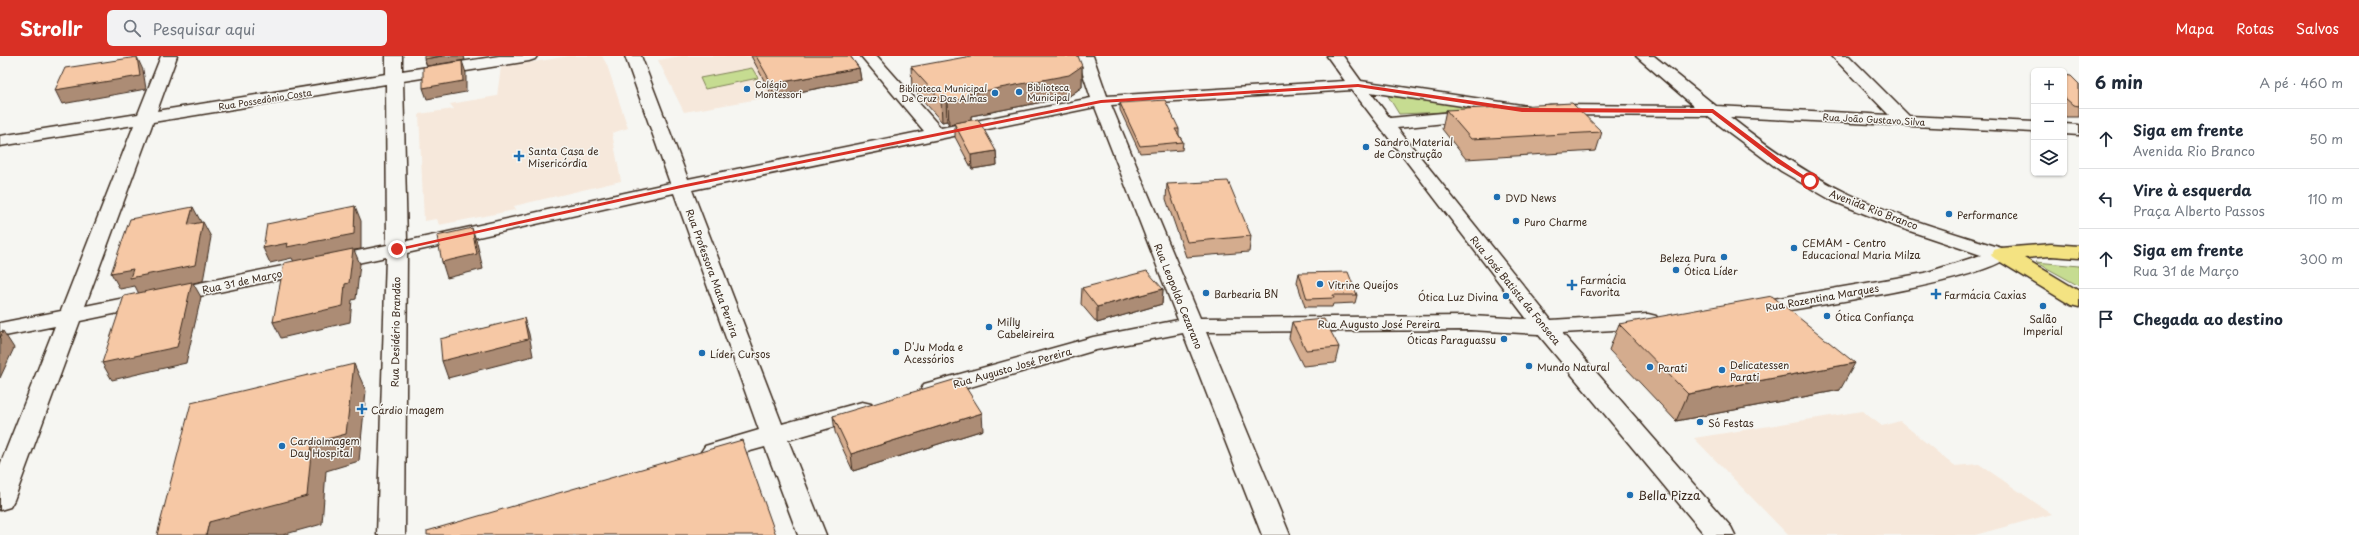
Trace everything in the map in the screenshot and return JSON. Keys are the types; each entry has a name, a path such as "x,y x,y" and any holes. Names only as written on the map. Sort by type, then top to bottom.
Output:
{"main road":[{"path":"2000,254 2051,250 2079,252"},
{"path":"2000,254 2079,300"}],"street":[{"path":"0,500 169,56"},
{"name":"Rua Desidério Brandão","path":"391,535 397,249 394,56"},
{"name":"Rua Possedônio Costa","path":"0,141 529,56"},
{"name":"Rua Professora Mata Pereira","path":"633,56 773,435 812,535"},
{"path":"869,56 937,135"},
{"name":"Rua Leopoldo Cezarano","path":"1085,56 1101,101 1190,325 1276,535"},
{"name":"Rua José Batista da Fonseca","path":"1335,56 1358,85 1385,124 1545,327 1721,535"},
{"name":"Avenida Rio Branco","path":"1644,56 1779,162 1842,198 2000,254"},
{"path":"1840,56 1904,120"},
{"name":"Rua 31 de Março","path":"0,330 397,249 681,186 1101,101 1358,85 1522,110"},
{"path":"1385,124 1522,110"},
{"name":"Rua João Gustavo Silva","path":"1522,110 1713,111 2031,127"},
{"path":"2067,129 2079,130"},
{"name":"Rua Rozentina Marques","path":"1735,312 1928,279 1974,265 2000,254"},
{"path":"1545,327 1665,320"},
{"name":"Rua Augusto José Pereira","path":"911,396 1118,338 1151,330 1190,325 1462,323 1545,327"},
{"path":"690,459 880,405"}],"shaded area":[{"name":"Santa Casa de Misericórdia","path":"570,56 602,56 607,65 628,128 612,133 621,181 514,206 515,210 439,225 437,219 424,221 419,114 454,109 450,104 497,96 501,67"},
{"name":"Colégio Montessori","path":"682,56 843,56 863,81 684,112 658,60"},
{"path":"1862,411 1882,426 1900,421 1954,466 1979,464 2052,514 1975,535 1788,535 1694,438"}],"green space":[{"path":"752,68 758,78 705,89 700,78"},
{"path":"1388,96 1493,110 1399,114"},
{"path":"2036,262 2079,266 2079,286"}],"building":[{"path":"424,56 442,56 424,59"},
{"path":"756,56 850,56 859,68 772,84"},
{"path":"971,56 1078,56 1082,66 1069,75 968,94 970,98 948,102 946,99 941,100 911,67"},
{"path":"137,57 140,76 55,90 65,68"},
{"path":"462,61 463,81 423,88 423,67"},
{"path":"2067,75 2071,76 2079,84 2079,106 2073,105 2067,100"},
{"path":"1165,100 1179,129 1175,129 1183,142 1140,146 1120,103"},
{"path":"1572,103 1602,132 1471,139 1446,110"},
{"path":"978,119 996,151 971,155 954,123"},
{"path":"1228,181 1251,236 1187,242 1167,184"},
{"path":"355,206 354,234 287,247 288,243 263,248 267,224"},
{"path":"193,207 188,225 203,222 195,265 130,278 133,269 111,273 130,219"},
{"path":"472,228 477,254 442,262 437,236"},
{"path":"353,249 349,283 345,284 343,306 273,322 284,263"},
{"path":"1147,271 1163,289 1097,307 1082,288"},
{"path":"1348,272 1357,295 1333,295 1334,298 1307,299 1299,273"},
{"path":"192,282 177,347 102,363 124,296"},
{"path":"1772,296 1855,363 1688,394 1619,324"},
{"path":"524,318 528,339 442,361 440,339"},
{"path":"1324,319 1339,347 1306,350 1292,322"},
{"path":"354,364 346,434 312,443 307,496 209,522 206,535 157,535 191,403"},
{"path":"960,378 982,413 851,454 833,416"},
{"path":"742,440 776,535 427,535 427,531"}],"place":[{"name":"Colégio Montessori","path":"747,89"},
{"name":"Biblioteca Municipal","path":"1019,92"},
{"name":"Biblioteca Municipal De Cruz Das Almas","path":"995,93"},
{"name":"Sandro Material de Construção","path":"1366,147"},
{"name":"Santa Casa de Misericórdia","path":"519,156"},
{"name":"DVD News","path":"1497,197"},
{"name":"Performance","path":"1949,214"},
{"name":"Puro Charme","path":"1516,221"},
{"name":"CEMAM - Centro Educacional Maria Milza","path":"1794,248"},
{"name":"Beleza Pura","path":"1724,257"},
{"name":"Ótica Líder","path":"1676,270"},
{"name":"Vitrine Queijos","path":"1320,284"},
{"name":"Farmácia Favorita","path":"1572,285"},
{"name":"Barbearia BN","path":"1206,293"},
{"name":"Farmácia Caxias","path":"1936,294"},
{"name":"Ótica Luz Divina","path":"1506,296"},
{"name":"Salão Imperial","path":"2043,306"},
{"name":"Ótica Confiança","path":"1827,316"},
{"name":"Milly Cabeleireira","path":"989,327"},
{"name":"Óticas Paraguassu","path":"1504,339"},
{"name":"D'Ju Moda e Acessórios","path":"896,352"},
{"name":"Líder Cursos","path":"702,353"},
{"name":"Mundo Natural","path":"1529,366"},
{"name":"Parati","path":"1650,367"},
{"name":"Delicatessen Parati","path":"1722,370"},
{"name":"Cárdio Imagem","path":"362,409"},
{"name":"Só Festas","path":"1700,422"},
{"name":"CardioImagem Day Hospital","path":"282,446"},
{"name":"Bella Pizza","path":"1630,495"}],"route":[{"path":"397,249 681,186 1101,101 1358,85 1522,110 1713,111 1779,162 1810,181"}]}
